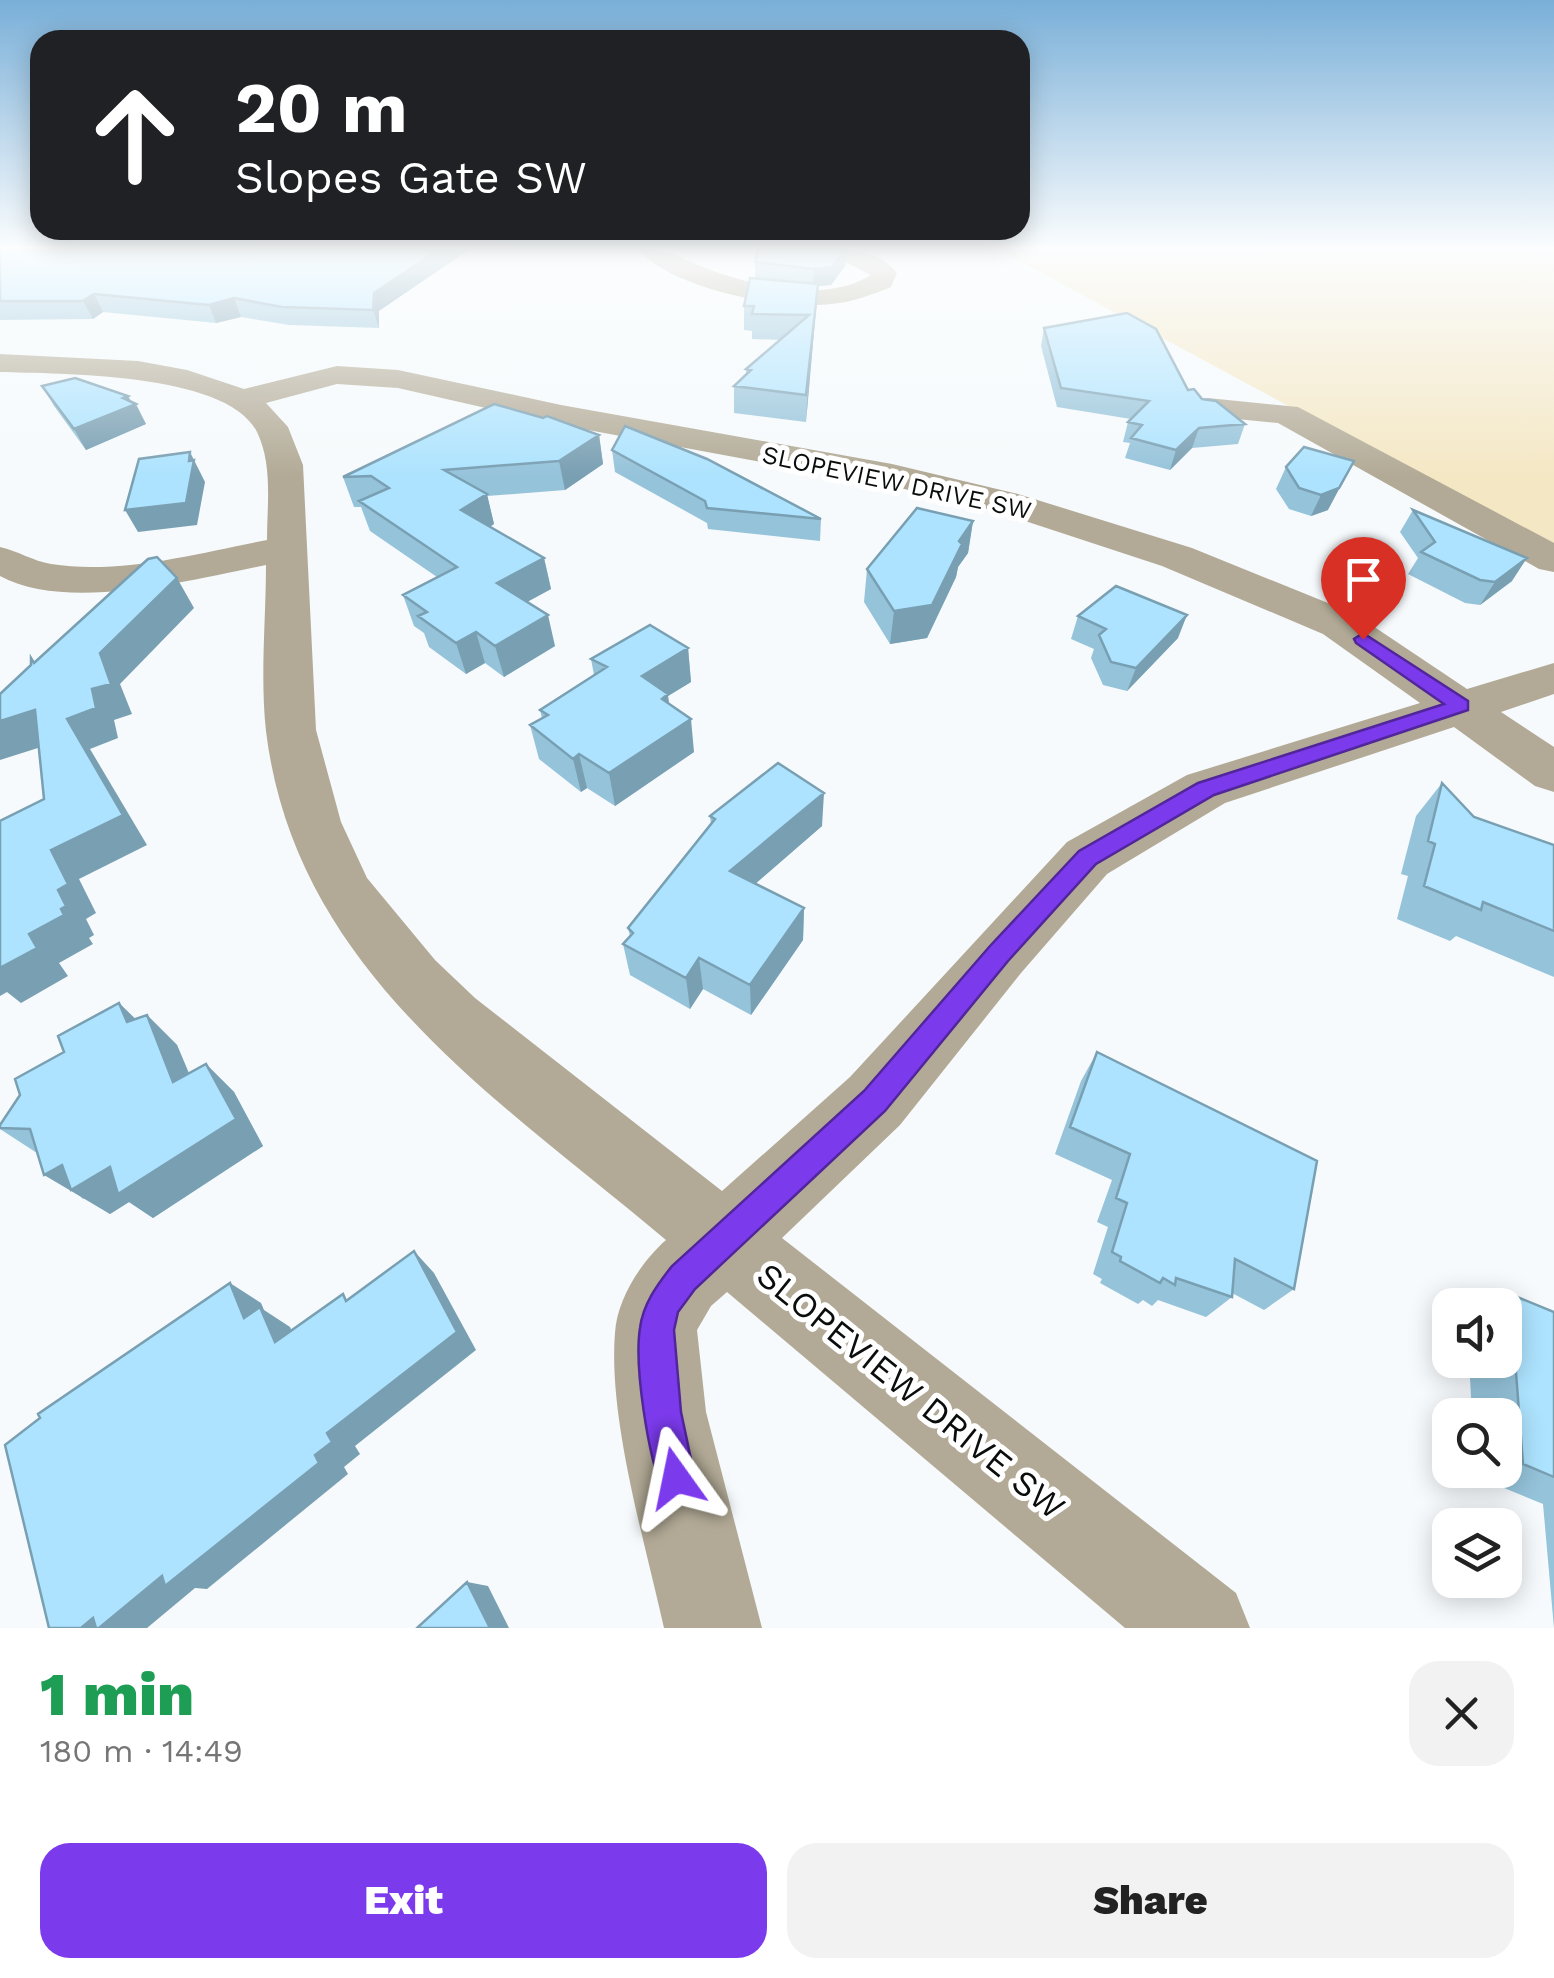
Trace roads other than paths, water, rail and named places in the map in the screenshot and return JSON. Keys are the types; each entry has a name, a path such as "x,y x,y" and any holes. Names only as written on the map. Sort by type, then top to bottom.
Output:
{"street":[{"path":"0,363 154,372 243,400"},
{"name":"SLOPEVIEW DRIVE SW","path":"243,400 337,375 398,379 561,415 892,475 1005,502 1177,557 1339,624 1554,773"},
{"name":"SLOPEVIEW DRIVE SW","path":"243,400 263,416 281,447 288,511 284,549 291,730 312,822 344,892 400,967 452,1019 1201,1628"},
{"path":"1208,408 1286,414 1554,560"},
{"path":"0,559 22,574 112,577 284,549"},
{"path":"713,1628 662,1412 656,1330 664,1304 683,1278 875,1101 999,954 1087,858 1206,789 1554,678"}]}
